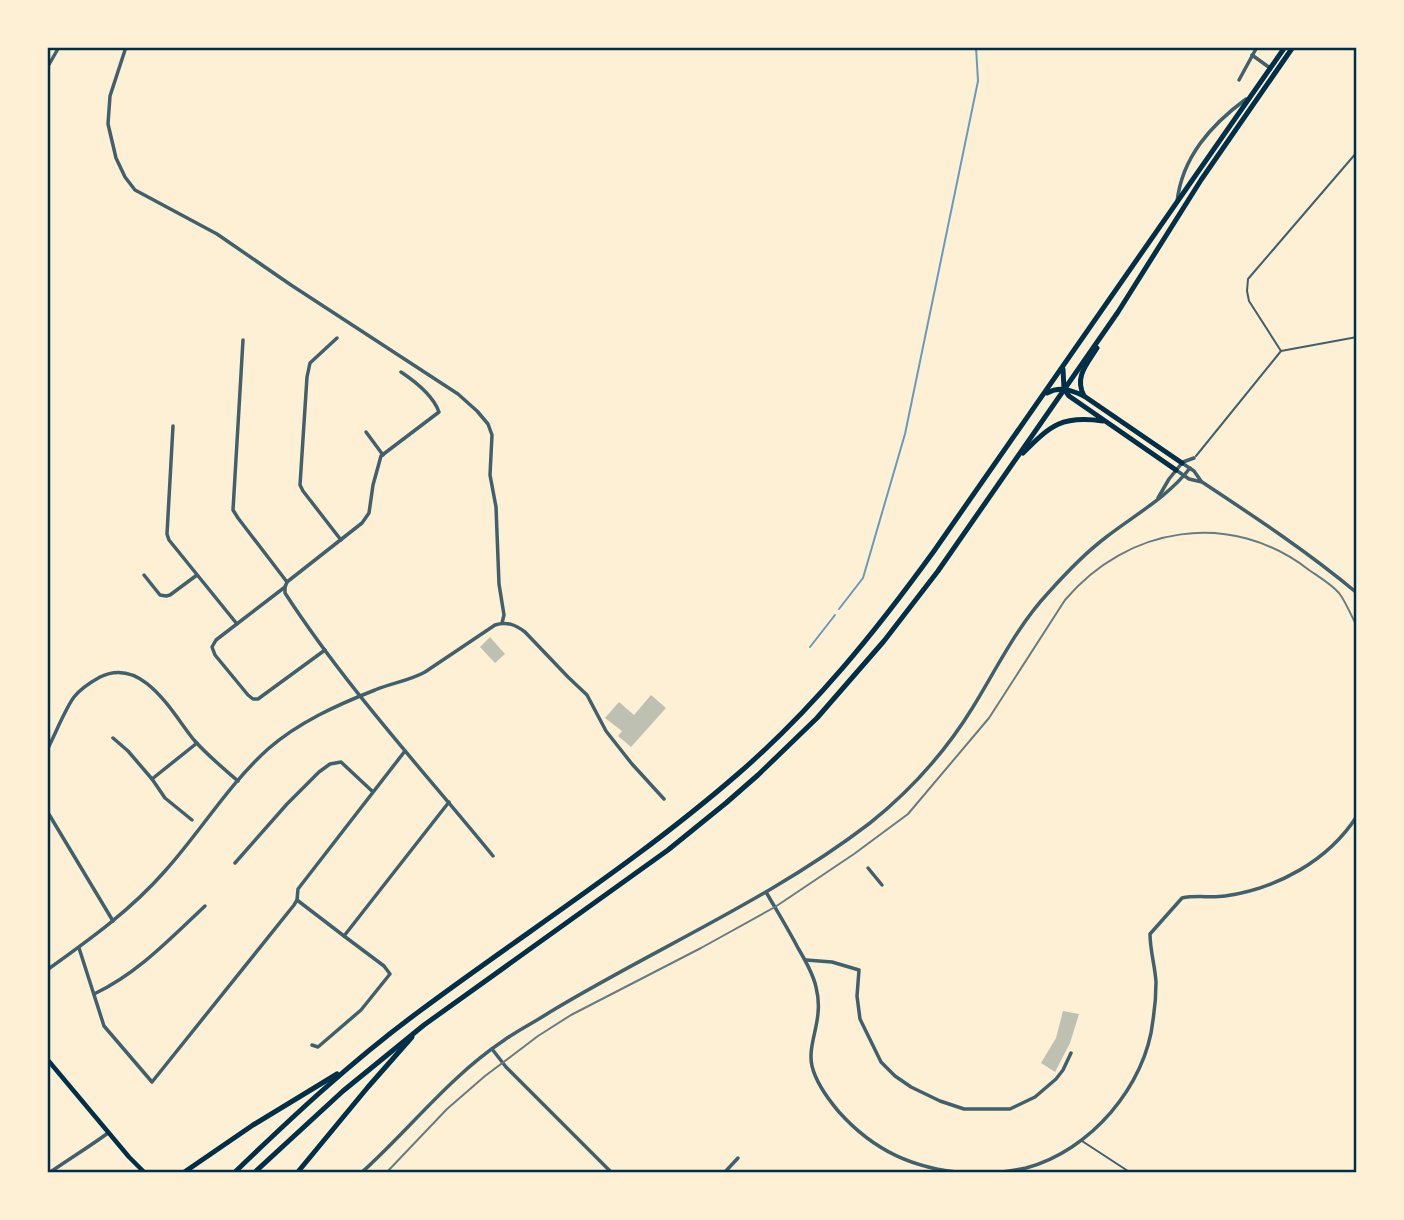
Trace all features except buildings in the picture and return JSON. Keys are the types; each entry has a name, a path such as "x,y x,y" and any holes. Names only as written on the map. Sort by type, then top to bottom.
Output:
{"highway":[{"path":"1084,396 1080,386 1082,373 1285,47"},
{"path":"234,1173 349,1067 415,1014 658,839 741,771 822,692 895,604 1044,395 1250,96 1293,47"},
{"path":"254,1173 343,1091 424,1025 667,850 767,767 825,709 884,641 938,571 1118,312"},
{"path":"1063,366 1064,388 1069,396 1176,470"},
{"path":"1044,395 1052,390 1072,390 1182,463"},
{"path":"1014,463 1039,437 1062,422 1086,418 1105,421"},
{"path":"297,1173 368,1087 424,1025"},
{"path":"183,1173 253,1125 349,1067"}],"main road":[{"path":"47,1059 145,1173"},
{"path":"129,1157 140,1173"}],"street":[{"path":"47,68 59,47"},
{"path":"126,47 110,96 108,124 116,158 135,190 217,234 302,293 458,394 488,424 493,443 490,462 496,507 499,584 504,615 502,623"},
{"path":"1239,80 1257,47"},
{"path":"1252,55 1273,70"},
{"path":"1176,204 1183,172 1189,160 1220,119 1250,96"},
{"path":"337,338 310,363 300,485 341,540"},
{"path":"243,340 233,510 288,582"},
{"path":"325,650 258,699 253,699 215,655 212,647 216,640 362,523 369,513 377,465 383,455 439,412 436,403 401,372"},
{"path":"173,426 166,529 169,540 237,624"},
{"path":"366,432 383,455"},
{"path":"1157,499 1182,463 1194,458"},
{"path":"361,1173 470,1066 492,1049 615,974 809,866 890,806 956,733 1010,643 1047,594 1099,543 1185,476 1194,458"},
{"path":"1182,463 1202,482 1291,542 1357,593"},
{"path":"1176,470 1189,479 1202,482"},
{"path":"144,575 160,595 166,596 197,575"},
{"path":"285,587 285,593 292,604 360,696 493,856"},
{"path":"47,971 113,922 144,894 185,848 224,795 270,748 324,711 376,689 416,677 502,623 519,627 525,632 587,695 606,731 664,799"},
{"path":"47,750 74,697 90,682 115,673 135,675 151,685 197,743 237,781"},
{"path":"113,738 152,779 164,798 192,820"},
{"path":"152,779 197,743"},
{"path":"79,948 104,1026 152,1082 297,900 298,889 405,751"},
{"path":"235,863 287,804 318,772 330,764 341,762 372,791"},
{"path":"344,936 449,802"},
{"path":"47,811 113,922"},
{"path":"993,1173 1027,1167 1081,1141 1104,1120 1130,1087 1149,1044 1153,1022 1156,983 1149,936 1182,898 1210,898 1234,894 1258,889 1288,877 1335,843 1357,816"},
{"path":"868,868 883,885"},
{"path":"766,892 806,960 816,983 818,1014 812,1065 821,1088 861,1134 888,1152 926,1167 966,1173"},
{"path":"297,900 384,966 390,974 361,1010 326,1042 318,1047 312,1045"},
{"path":"93,994 112,985 141,963 170,940 205,906"},
{"path":"806,960 832,962 859,970 856,996 860,1019 881,1062 911,1087 954,1107 972,1110 1010,1108 1027,1101 1056,1079 1071,1053"},
{"path":"492,1049 506,1067 612,1173"},
{"path":"49,1173 108,1133"},
{"path":"724,1173 738,1158"}],"lane":[{"path":"1282,351 1249,301 1248,279 1357,152"},
{"path":"1194,458 1282,351 1357,337"},
{"path":"1081,1141 1131,1173"}],"waterway":[{"path":"839,609 863,578 905,434 978,81 976,47"},
{"path":"810,647 835,615"}],"tram line":[{"path":"386,1173 447,1109 538,1036 571,1015 775,907 908,814 989,718 1065,600 1090,575 1118,556 1149,542 1181,534 1214,533 1247,539 1279,551 1329,584 1342,597 1357,626"}]}
